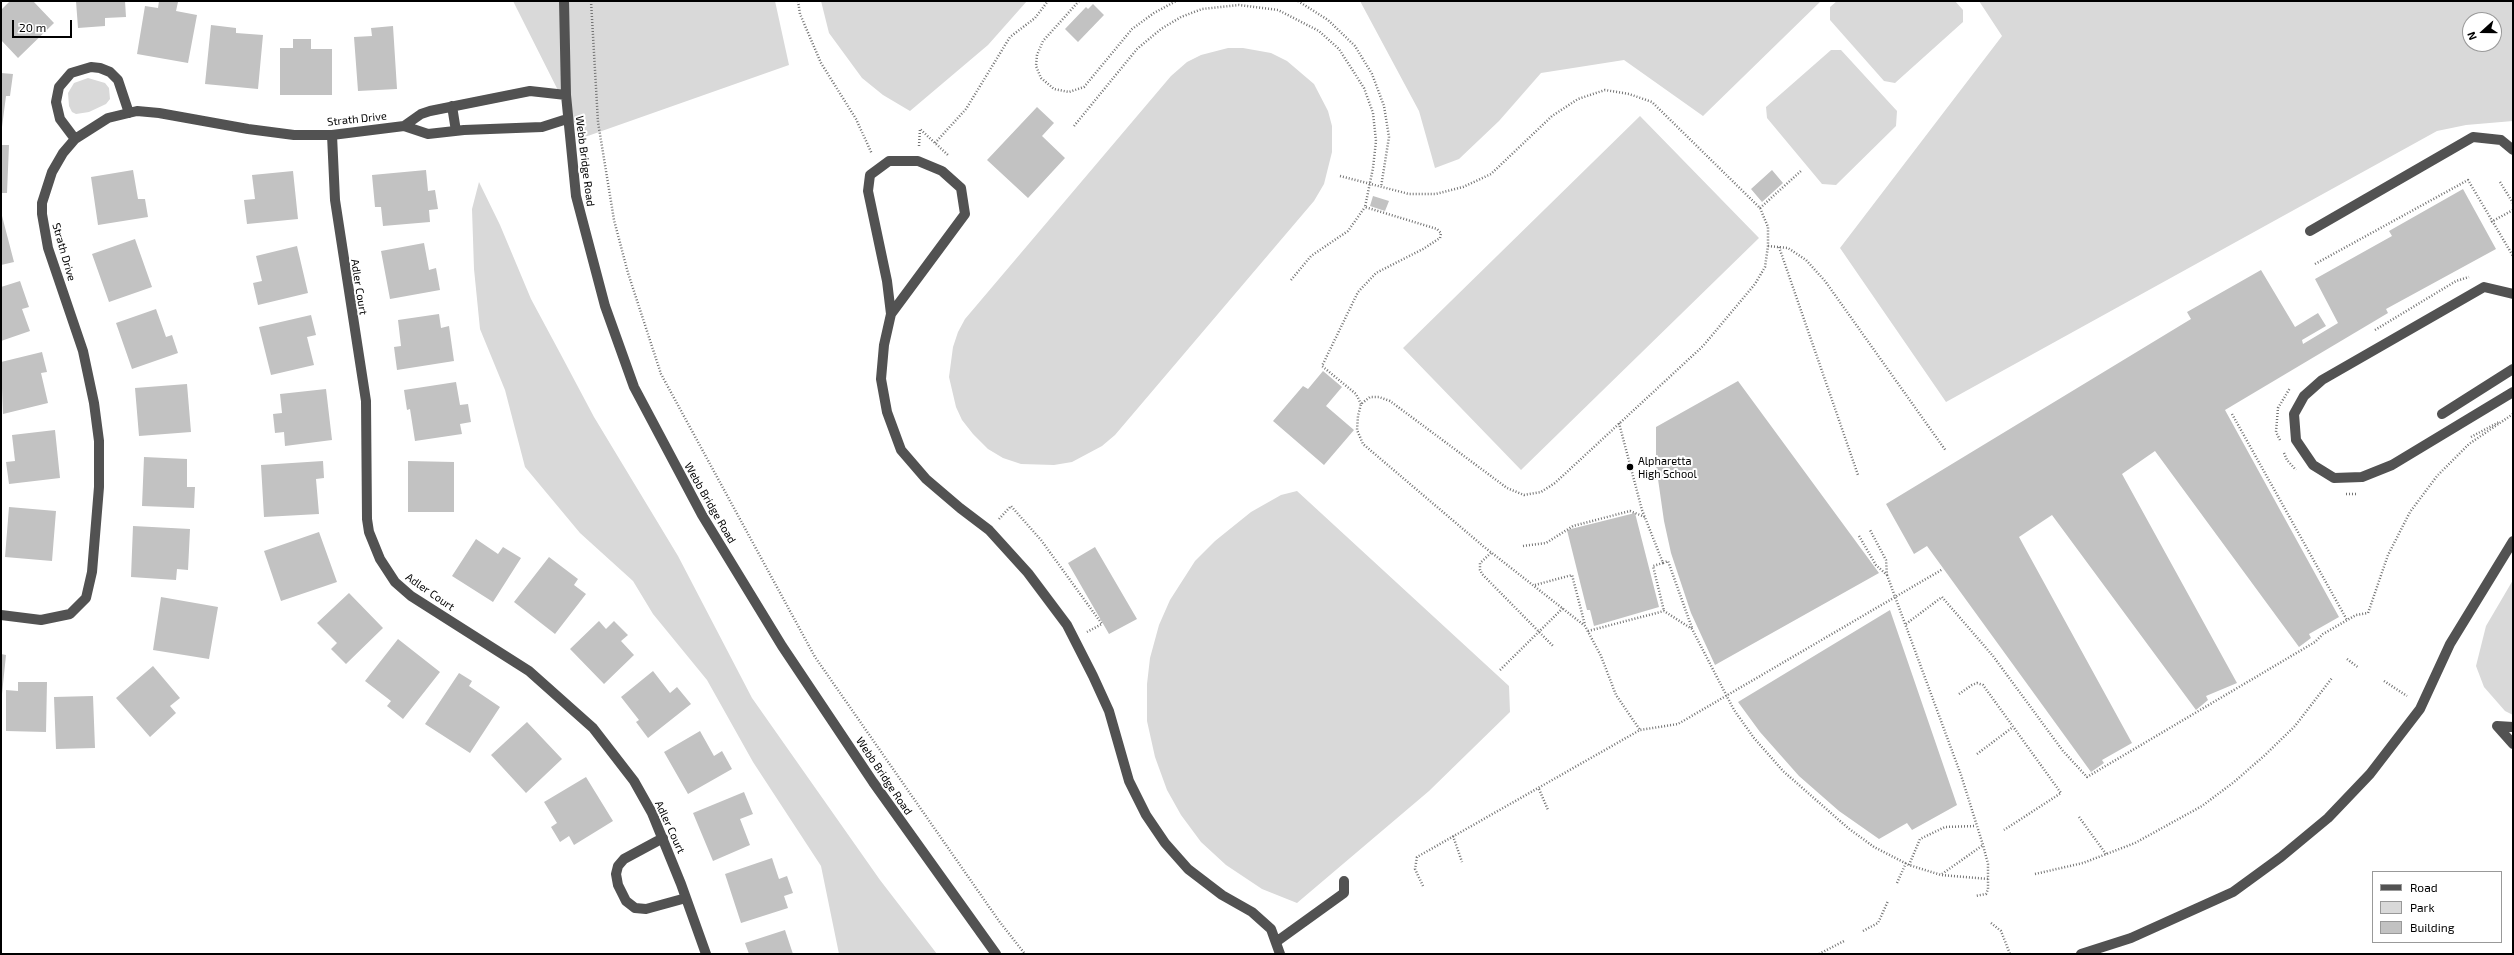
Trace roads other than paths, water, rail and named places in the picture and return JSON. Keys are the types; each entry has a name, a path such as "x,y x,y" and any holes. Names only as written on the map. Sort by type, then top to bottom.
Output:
{"street":[{"name":"Webb Bridge Road","path":"564,1 567,119 576,196 605,306 634,387 702,515 782,646 873,782 996,954"},
{"path":"75,139 60,119 56,102 59,87 71,73 91,67 100,68 110,72 118,80 129,112"},
{"name":"Strath Drive","path":"404,126 421,114 452,106 530,91 566,95"},
{"path":"452,106 456,131"},
{"name":"Strath Drive","path":"1,615 41,620 70,614 86,598 92,572 99,487 99,441 94,403 83,351 48,248 42,214 42,203 52,172 63,153 75,139 108,118 129,112 159,113 248,129 294,135 332,135 404,126 428,134 456,131 542,127 567,119"},
{"name":"Adler Court","path":"332,135 335,200 366,401 367,519 380,559 396,582 411,596 506,654 574,709 593,728 634,782 663,838 706,954"},
{"path":"2310,231 2473,137 2501,140 2513,150"},
{"path":"891,314 965,214 961,188 942,171 918,161 889,161 870,175 868,191 887,281 891,314 884,345 881,379 887,412 902,450 926,479 989,530 1028,572 1067,625 1109,711 1129,781 1146,815 1165,843 1188,869 1222,895 1252,912 1271,929 1280,954"},
{"path":"2513,294 2484,287 2322,380 2304,396 2294,414 2296,440 2313,466 2334,478 2362,477 2392,465 2513,392"},
{"path":"2442,414 2513,369"},
{"path":"2481,390 2492,405"},
{"path":"2081,954 2131,938 2233,892 2281,857 2328,818 2370,774 2420,709 2450,644 2513,541"},
{"path":"2513,727 2497,726 2513,744"},
{"path":"663,838 624,859 618,866 616,874 618,885 626,901 635,908 646,909 686,898"},
{"path":"1276,942 1344,893 1344,881"}],"place":[{"name":"Alpharetta High School","path":"1630,467"}]}
